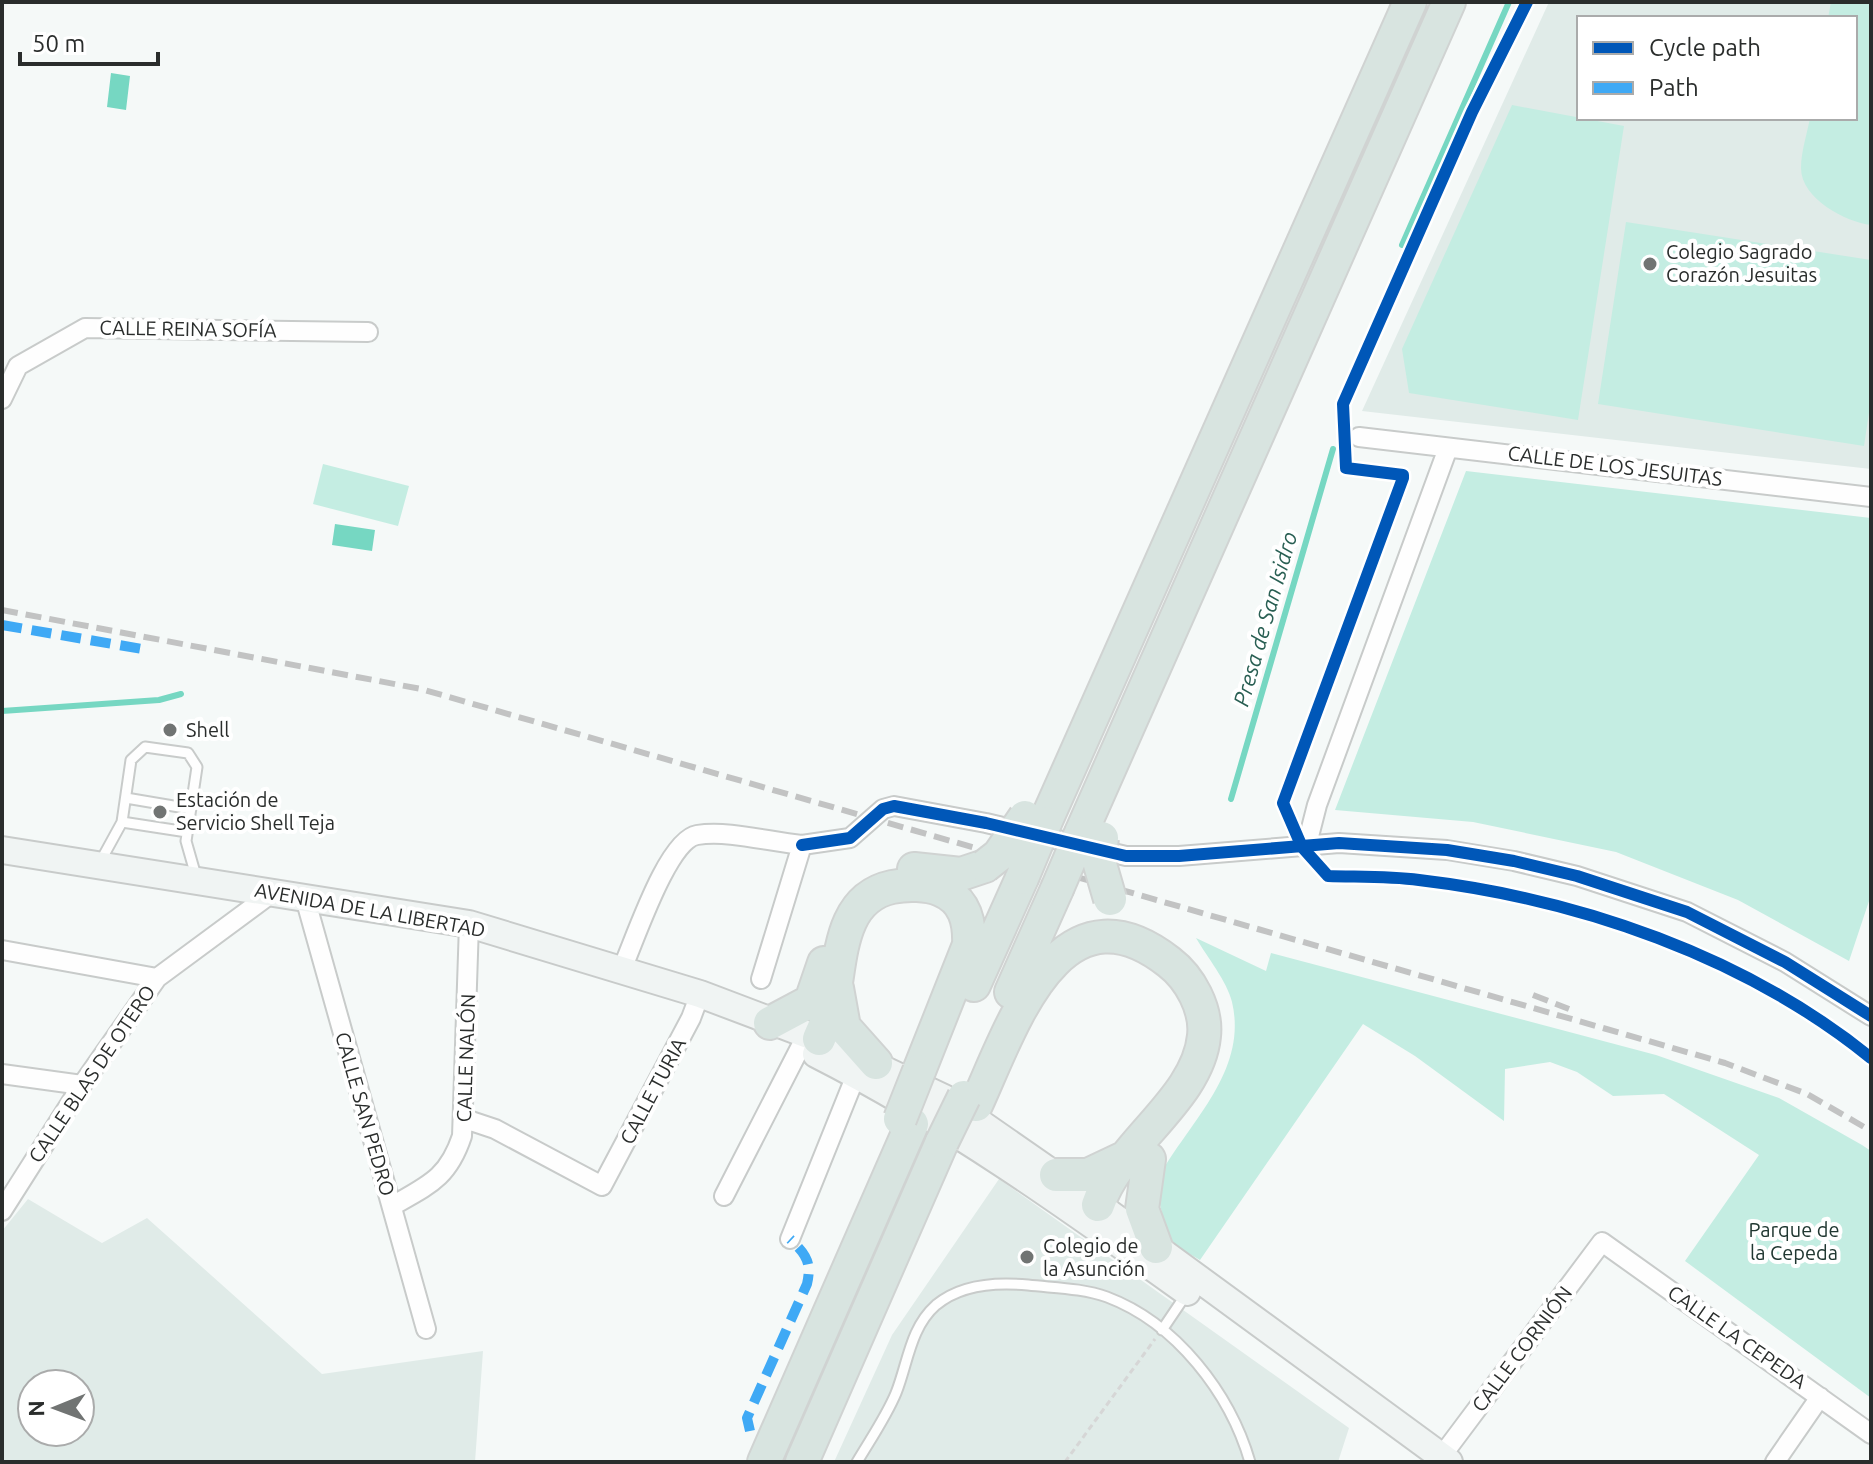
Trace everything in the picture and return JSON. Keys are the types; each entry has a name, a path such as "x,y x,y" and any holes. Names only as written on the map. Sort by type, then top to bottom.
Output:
{"highway":[{"path":"925,1075 1022,878 1035,820 1190,498 1410,2"},
{"path":"1100,1208 1104,1187 1137,1159 1203,1087 1212,1069 1220,1028 1208,984 1193,965 1177,948 1121,915 1110,899 1099,861 1103,842 1178,649 1241,469 1449,2"},
{"path":"821,1048 831,1011 828,980 834,916 846,898 863,882 881,872 900,869 961,874 985,866 1035,820"},
{"path":"805,1454 959,1147 970,1101 1057,889 1103,842"},
{"path":"764,1462 925,1075 969,945 970,928 955,898 939,889 919,885 883,889 855,910 828,980 811,1001 821,1048"},
{"path":"970,1101 1043,970 1065,951 1089,939 1110,937 1134,941 1156,952 1188,980 1196,997 1204,1036 1182,1086 1137,1159 1142,1209 1156,1247"},
{"path":"821,1048 844,1027 828,980"},
{"path":"1056,1175 1088,1175 1137,1159"}],"main road":[{"name":"AVENIDA DE LA LIBERTAD","path":"2,850 469,924 700,994 821,1048"},
{"path":"821,1048 888,1090 959,1147 1115,1240 1299,1372 1413,1437"},
{"path":"821,1048 944,1098 1156,1247 1446,1460"},
{"path":"959,1147 989,1145 1085,1208 1100,1208"},
{"path":"1100,1208 1115,1240"},
{"path":"1187,1292 1201,1292 1295,1359 1324,1371"}],"street":[{"name":"CALLE REINA SOFÍA","path":"2,399 18,366 85,328 368,332"},
{"name":"CALLE DE LOS JESUITAS","path":"1359,437 1871,497"},
{"path":"1307,844 1317,805 1448,448"},
{"path":"621,971 672,855 686,839 706,835 802,845 836,843 850,838 883,809 894,806 1191,855 1307,844 1447,850 1577,876 1687,912 1738,936 1869,1010"},
{"path":"761,979 802,845"},
{"name":"CALLE BLAS DE OTERO","path":"2,1211 82,1085 157,978 272,893"},
{"name":"CALLE SAN PEDRO","path":"305,898 426,1329"},
{"name":"CALLE NALÓN","path":"392,1206 437,1180 454,1160 465,1119 469,924"},
{"path":"2,950 157,978"},
{"name":"CALLE TURIA","path":"465,1119 495,1129 602,1186 691,1018 700,994"},
{"path":"724,1196 821,1048"},
{"path":"790,1239 821,1048"},
{"path":"2,1074 82,1085"},
{"name":"CALLE LA CEPEDA","path":"1602,1242 1871,1434"},
{"name":"CALLE CORNIÓN","path":"1446,1460 1602,1242"},
{"path":"1775,1462 1820,1397"}],"lane":[{"path":"98,865 122,822 131,760 145,747 188,753 197,767 187,832 197,879"},
{"path":"126,798 191,809"},
{"path":"122,822 187,832"},
{"path":"857,1462 896,1394 911,1343 923,1322 935,1306 958,1292 980,1285 1069,1289 1107,1298 1162,1330 1191,1359 1227,1404 1250,1462"},
{"path":"1162,1330 1187,1292"}],"path":[{"path":"1065,1462 1162,1330"}],"shaded area":[{"name":"Colegio Sagrado Corazón Jesuitas","path":"1549,2 1871,2 1871,469 1362,411"},
{"path":"111,73 130,76 126,110 107,107"},
{"path":"335,524 375,530 372,551 332,545"},
{"name":"Colegio de la Asunción","path":"999,1179 1349,1428 1338,1462 834,1462 892,1335"},
{"path":"28,1199 102,1243 147,1218 322,1374 483,1351 475,1462 2,1462 2,1231"}],"green space":[{"path":"1831,2 1871,2 1871,225 1827,207 1808,190 1803,179 1801,162 1810,120 1857,120 1857,16 1828,16"},
{"path":"1512,105 1577,117 1577,120 1624,126 1578,420 1409,393 1402,349"},
{"path":"1626,222 1871,260 1871,399 1864,446 1598,404"},
{"path":"323,464 409,486 398,526 313,504"},
{"path":"1466,471 1871,518 1871,895 1849,961 1738,900 1616,852 1473,822 1335,810"},
{"name":"Parque de la Cepeda","path":"1196,938 1266,971 1271,953 1656,1055 1779,1098 1871,1151 1871,1398 1685,1261 1759,1155 1664,1094 1613,1096 1577,1072 1550,1062 1505,1069 1504,1121 1415,1056 1363,1024 1200,1260 1169,1242 1155,1184 1223,1076 1235,1028 1229,994"}],"waterway":[{"name":"Presa de San Isidro","path":"1402,245 1509,2"},
{"name":"Presa de San Isidro","path":"1231,799 1333,449"},
{"name":"Presa de San Isidro","path":"2,711 159,700 181,694"}],"railway":[{"path":"2,610 421,689 1725,1063 1807,1094 1871,1131"},
{"path":"1533,995 1569,1009"}],"marked path":[{"path":"2,625 142,649"},
{"path":"750,1431 747,1418 807,1284 809,1270 806,1259 790,1239"}],"cycle path":[{"path":"1527,2 1472,112 1343,404 1346,468 1403,475 1403,478 1283,803 1302,847 1328,876 1385,877 1479,889 1539,901 1599,918 1658,938 1770,990 1822,1022 1871,1058"},
{"path":"802,845 850,838 883,809 894,806 986,823 1126,856 1179,856 1339,843 1447,850 1577,876 1687,912 1785,962 1871,1016"}],"place":[{"name":"Colegio Sagrado Corazón Jesuitas","path":"1650,264"},
{"name":"Shell","path":"170,730"},
{"name":"Estación de Servicio Shell Teja","path":"160,812"},
{"name":"Colegio de la Asunción","path":"1027,1257"}]}
